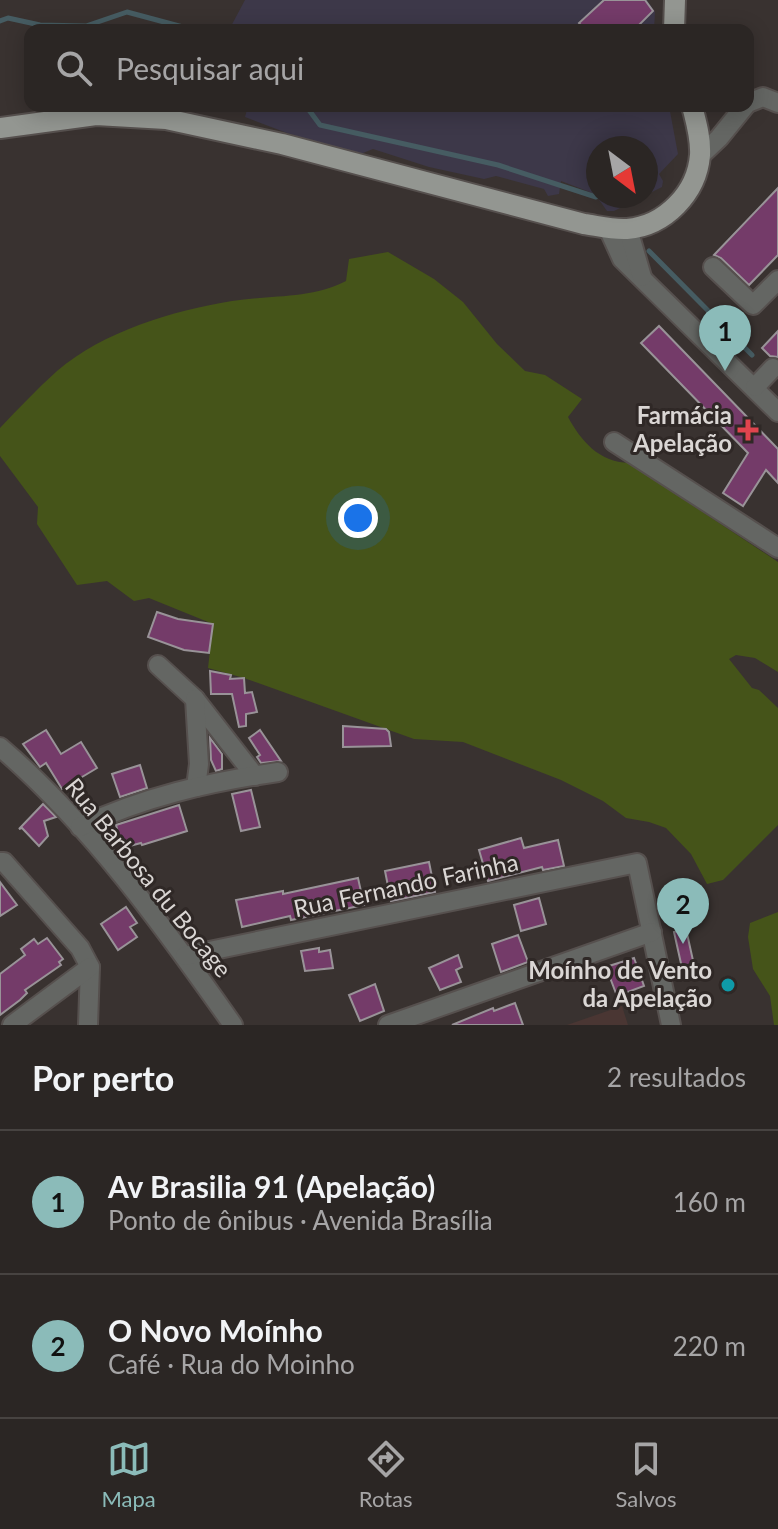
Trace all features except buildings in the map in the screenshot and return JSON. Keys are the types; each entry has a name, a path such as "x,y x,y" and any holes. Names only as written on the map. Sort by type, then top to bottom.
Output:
{"main road":[{"path":"674,24 675,0"},
{"path":"0,127 96,115 181,121 618,229 659,219 678,205 693,182 700,156 694,112"}],"street":[{"path":"754,101 763,97 778,103"},
{"path":"700,156 740,112"},
{"path":"618,229 622,259 778,412"},
{"path":"713,267 753,305 778,280"},
{"path":"755,387 773,368"},
{"path":"614,442 778,548"},
{"path":"158,665 195,699 255,776"},
{"path":"195,699 199,764 196,787"},
{"name":"Rua Barbosa du Bocage","path":"0,747 80,827 185,956 233,1025"},
{"path":"80,827 155,797 278,772"},
{"path":"0,862 4,862 80,948 90,967 88,1025"},
{"name":"Rua Fernando Farinha","path":"185,956 637,863 652,932"},
{"path":"388,1025 652,932 671,1025"},
{"path":"12,1025 90,967"}],"shaded area":[{"path":"245,0 647,0 655,12 654,24 232,24"},
{"path":"246,112 670,112 678,154 659,174 663,181 658,189 658,136 586,136 586,191 561,181 559,194 548,196 544,189 496,176 484,179 429,167 373,149 358,155 245,117"},
{"path":"622,1006 628,1025 567,1025"}],"green space":[{"path":"388,252 434,279 463,302 497,344 525,371 545,375 582,399 568,417 592,449 609,459 629,463 778,562 778,672 755,658 736,655 729,659 752,688 759,690 778,708 778,825 723,880 707,884 691,854 666,828 626,818 603,801 561,780 463,742 414,739 208,668 213,624 149,598 134,601 107,581 77,585 37,524 38,507 0,456 0,428 57,371 96,345 140,325 186,311 232,301 305,294 333,287 346,281 349,259"},
{"path":"778,912 778,1025 774,1025 770,996 753,969 748,937 750,923"}],"waterway":[{"path":"92,24 127,12 172,24"},
{"path":"0,21 8,18 35,24"},
{"path":"310,112 320,125 498,165 586,194"},
{"path":"649,251 752,355"}],"place":[{"name":"Av Brasilia 91 (Apelação)","path":"725,371"},
{"name":"Farmácia Apelação","path":"748,430"},
{"name":"O Novo Moínho","path":"683,944"},
{"name":"Moínho de Vento da Apelação","path":"728,985"}]}
